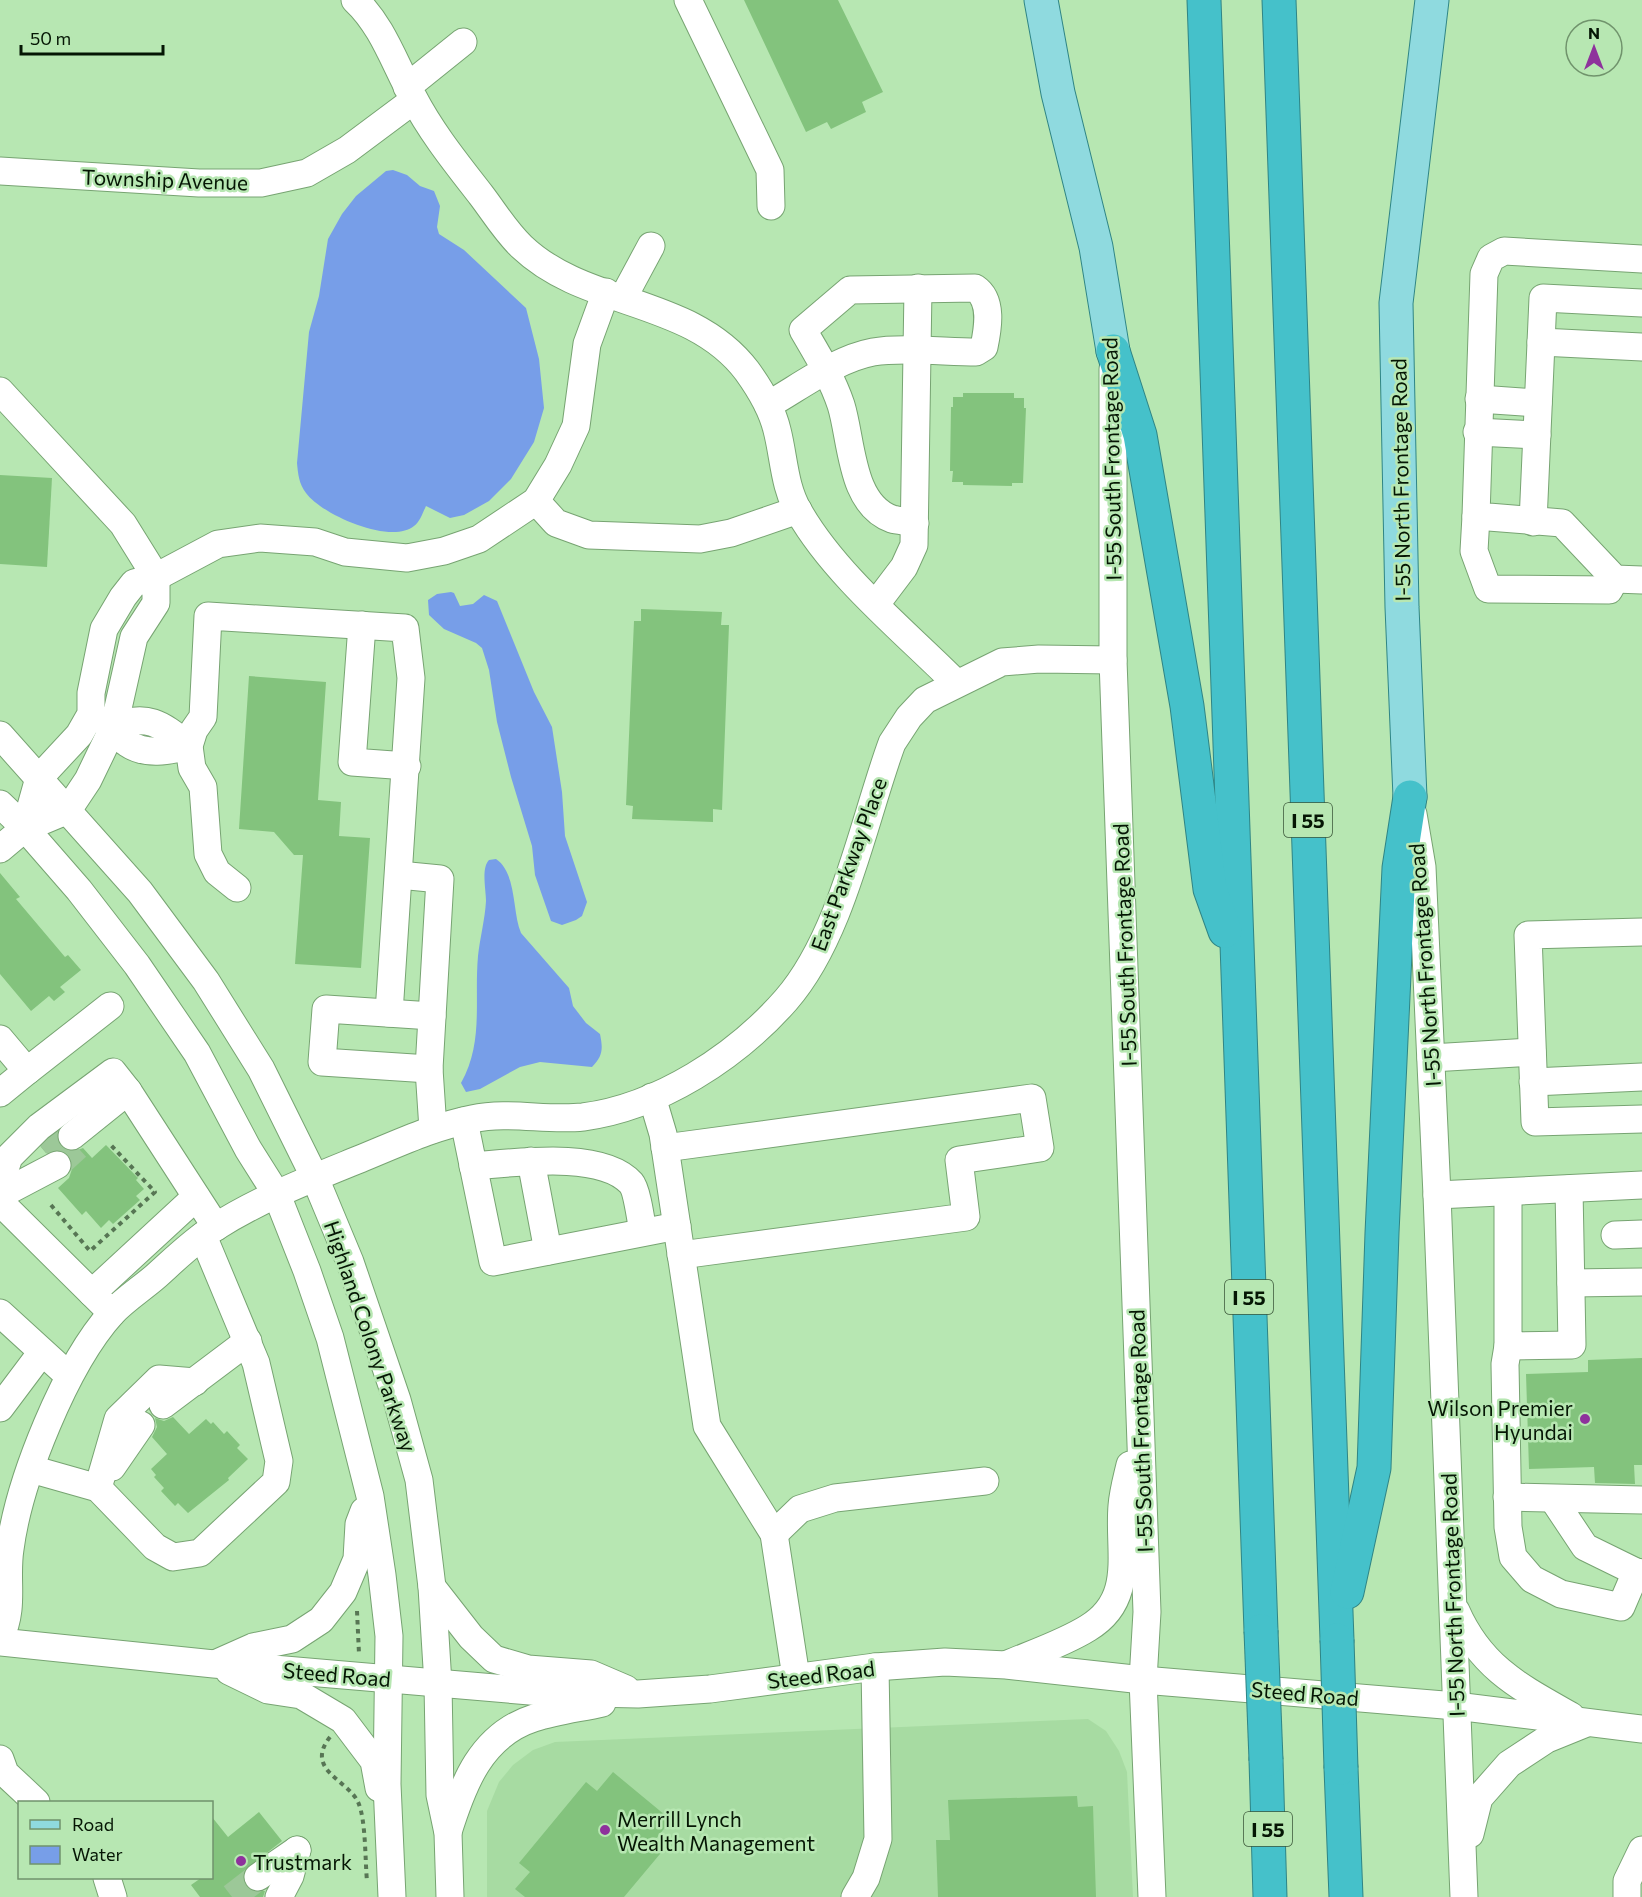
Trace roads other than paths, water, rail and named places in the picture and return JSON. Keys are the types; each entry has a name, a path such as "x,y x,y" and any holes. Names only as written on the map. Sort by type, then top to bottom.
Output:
{"highway":[{"name":"I 55","path":"1204,0 1270,1897"},
{"name":"I 55","path":"1280,0 1346,1897"},
{"path":"1113,351 1140,435 1158,527 1187,706 1210,889 1236,963"},
{"path":"1337,1640 1374,1468 1399,868 1410,797"}],"main road":[{"name":"I-55 South Frontage Road","path":"1041,0 1058,93 1096,247 1113,351"},
{"name":"I-55 North Frontage Road","path":"1410,797 1402,607 1396,303 1432,0"}],"street":[{"path":"355,0 385,40 410,93 470,181 523,248 557,271 684,321 720,341 747,371 768,405 777,429 788,484 798,510 826,553 956,683"},
{"path":"688,0 770,170 771,206"},
{"name":"Township Avenue","path":"0,171 199,183 261,183 307,173 347,150 463,42"},
{"path":"156,577 218,544 260,538 315,542 345,552 407,558 444,551 479,539 536,501 558,465 576,426 587,344 615,295 633,275 651,246"},
{"path":"1615,579 1609,590 1488,589 1474,551 1484,274 1491,258 1504,251 1642,259"},
{"path":"876,604 904,567 914,545 918,288"},
{"path":"768,405 828,372 873,352 976,352 984,346 987,304 983,294 975,288 850,290 803,330 828,372 841,405 856,475 873,507 891,518 915,523"},
{"path":"1533,522 1543,298 1642,303"},
{"path":"1541,342 1642,347"},
{"name":"I-55 South Frontage Road","path":"1113,351 1113,660 1147,1612 1143,1680 1152,1897"},
{"path":"0,392 123,524 156,577 156,603 134,637 102,720 88,780 68,810 25,828 0,849"},
{"path":"1479,399 1538,403"},
{"path":"1477,432 1537,435"},
{"path":"536,501 556,523 589,535 700,539 731,533 798,510"},
{"path":"1476,516 1562,523 1615,579 1642,580"},
{"path":"237,888 217,872 207,854 203,787 192,768 189,746 194,730 203,717 207,616 405,628 411,678 389,1013"},
{"path":"362,625 352,762 407,766"},
{"name":"East Parkway Place","path":"0,1640 9,1620 9,1550 20,1500 69,1376 112,1313 209,1231 315,1178 433,1129 464,1121 516,1114 548,1118 582,1117 620,1110 652,1098 727,1054 786,1000 823,945 892,743 909,717 925,699 1002,662 1039,659 1113,660"},
{"path":"102,720 126,743 160,753 189,746"},
{"path":"25,828 39,778 79,735 102,720"},
{"name":"Highland Colony Parkway","path":"0,735 140,892 206,981 261,1069 315,1178 350,1262 397,1400 419,1480 432,1587 438,1684 440,1795 448,1833 450,1897"},
{"name":"I-55 North Frontage Road","path":"1410,797 1422,867 1454,1604 1464,1897"},
{"name":"Highland Colony Parkway","path":"0,804 25,828 79,890 137,965 197,1053 248,1149 278,1195 330,1338 370,1496 389,1636 386,1678 389,1831 380,1893"},
{"path":"399,874 440,879 429,1070 433,1129"},
{"path":"1642,932 1528,935 1535,1122 1642,1119"},
{"path":"0,1093 110,1006"},
{"path":"429,1070 322,1062 326,1009 432,1016"},
{"path":"0,1039 27,1071"},
{"path":"1431,1058 1532,1052"},
{"path":"1533,1082 1642,1077"},
{"path":"72,1136 124,1086"},
{"path":"0,1184 9,1157 39,1127 124,1086"},
{"path":"31,1469 98,1488 155,1547 173,1557 200,1553 276,1482 279,1461 256,1363 196,1197 124,1086"},
{"path":"652,1098 665,1148 707,1426 774,1534 796,1677"},
{"path":"665,1148 1032,1098 1040,1148 958,1160 966,1217 681,1255"},
{"path":"464,1121 493,1262 677,1226"},
{"path":"0,1194 49,1155"},
{"path":"473,1166 531,1161 572,1162 614,1169 633,1184 643,1232"},
{"path":"531,1161 548,1251"},
{"path":"1437,1195 1508,1194 1642,1185"},
{"path":"1508,1346 1572,1345 1569,1189"},
{"path":"1508,1194 1508,1346 1505,1364 1508,1527 1513,1557 1532,1579 1562,1594 1621,1607 1639,1572 1586,1547 1553,1499"},
{"path":"92,1293 196,1197"},
{"path":"0,1202 112,1313"},
{"path":"1615,1235 1642,1234"},
{"path":"1571,1283 1642,1282"},
{"path":"4,1327 42,1352 69,1376"},
{"path":"163,1406 248,1341"},
{"path":"0,1408 42,1352"},
{"path":"98,1488 118,1419 159,1379 195,1382"},
{"path":"1006,1665 1088,1628 1104,1616 1119,1591 1124,1569 1122,1506 1139,1423"},
{"path":"98,1488 141,1425"},
{"path":"774,1534 800,1509 835,1498 985,1481"},
{"path":"214,1664 254,1647 292,1639 321,1620 343,1592 357,1559 359,1524 370,1496"},
{"path":"1507,1497 1642,1500"},
{"path":"432,1587 471,1636 494,1659 528,1669 591,1674 638,1694"},
{"path":"1454,1604 1462,1624 1503,1676 1586,1724"},
{"name":"Steed Road","path":"0,1640 214,1664 542,1692 638,1694 710,1689 875,1667 945,1662 1006,1665 1143,1680 1456,1706 1586,1724 1642,1729"},
{"path":"214,1664 268,1690 302,1695 343,1720 374,1761 389,1831"},
{"path":"855,1897 866,1878 878,1839 875,1667"},
{"path":"448,1833 461,1792 478,1757 503,1734 534,1718 638,1694"},
{"path":"1463,1864 1479,1798 1509,1764 1547,1739 1586,1724"},
{"path":"0,1759 5,1773 34,1801"},
{"path":"272,1890 279,1884 297,1850"},
{"path":"1627,1897 1627,1881 1642,1850"},
{"path":"107,1879 113,1897"}],"water":[{"path":"393,170 407,175 420,186 434,191 440,206 437,227 439,234 464,250 526,308 539,359 544,408 534,442 511,479 489,501 464,515 450,518 426,506 414,526 403,531 390,532 357,525 314,502 302,486 297,463 309,332 319,296 328,239 342,214 356,196 386,171"},
{"path":"454,593 460,606 473,604 484,595 497,601 534,692 552,727 562,792 565,836 587,902 582,916 562,925 551,921 535,875 532,846 497,722 489,670 482,648 444,629 429,615 428,600 437,594"},
{"path":"496,859 508,874 521,933 569,988 573,1006 586,1023 600,1034 601,1052 592,1067 540,1062 520,1067 480,1089 466,1092 461,1083 473,1052 477,1021 478,956 486,901 485,868 489,860"}],"tunnel":[{"path":"41,1147 64,1127"},
{"path":"57,1165 80,1144"},
{"path":"232,1897 258,1877"}],"place":[{"name":"Wilson Premier Hyundai","path":"1585,1419"},
{"name":"Merrill Lynch Wealth Management","path":"605,1830"},
{"name":"Trustmark","path":"241,1861"}]}
